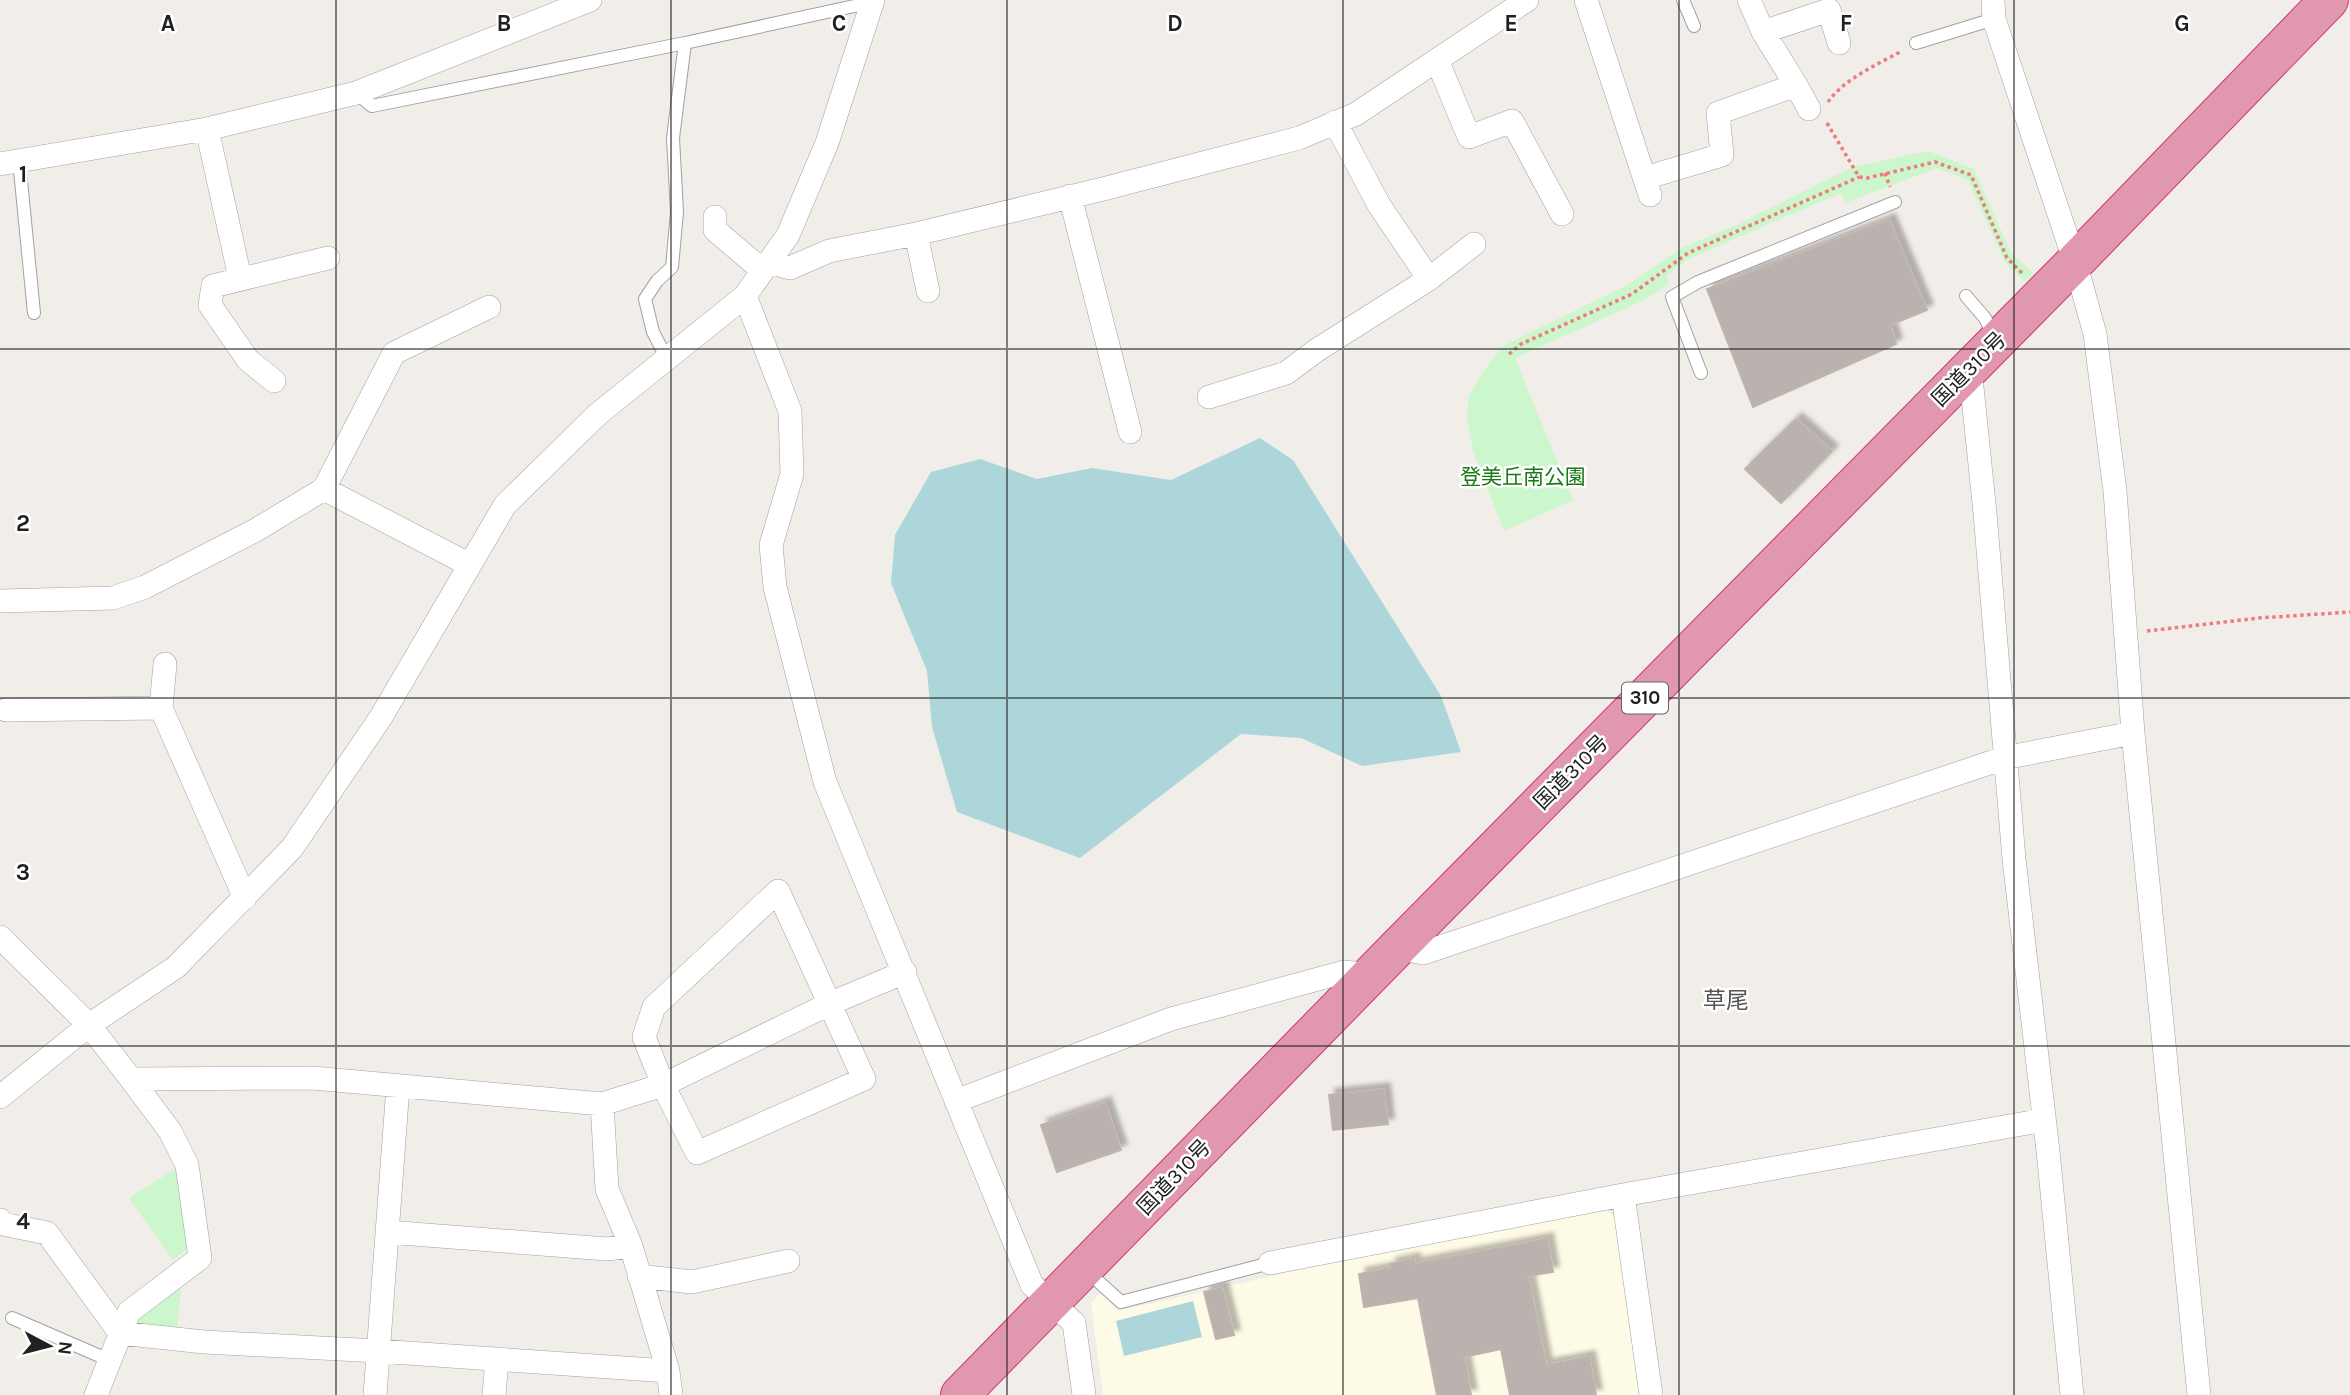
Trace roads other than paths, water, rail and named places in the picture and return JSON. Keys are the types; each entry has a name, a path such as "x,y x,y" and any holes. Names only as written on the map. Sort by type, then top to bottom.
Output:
{"highway":[{"name":"国道310号","path":"960,1395 2075,262 2329,0"}],"street":[{"path":"10,162 207,129 356,93 542,9 590,0"},
{"path":"715,217 715,230 765,266 790,268 829,251 916,234 1300,138 1356,114 1527,0"},
{"path":"1586,0 1648,187 1722,155 1717,113 1796,85"},
{"path":"1749,0 1763,32 1809,109"},
{"path":"0,1097 89,1026 176,967 292,848 382,717 505,505 598,414 745,296 788,235 827,143 875,1"},
{"path":"1763,32 1829,10 1839,43"},
{"path":"1993,10 2075,262 2095,334 2115,491 2133,733 2199,1395"},
{"path":"1437,60 1469,137 1512,121 1562,214"},
{"path":"1335,122 1379,205 1429,279"},
{"path":"207,129 240,278"},
{"path":"1070,196 1130,432"},
{"path":"916,234 928,290"},
{"path":"1209,397 1286,373 1317,350 1429,279 1474,244"},
{"path":"274,381 248,360 210,305 212,286 328,258"},
{"path":"745,296 790,411 792,474 771,545 775,587 825,782 1032,1285 1074,1324 1084,1395"},
{"path":"0,601 113,598 145,587 256,530 324,489 394,353 489,307"},
{"path":"1970,368 1985,513 2004,758 2071,1395"},
{"path":"324,489 470,565"},
{"path":"165,664 161,708 245,898"},
{"path":"6,710 161,708"},
{"path":"956,1101 1171,1019 1423,953 2004,758 2133,733"},
{"path":"778,891 864,1079 697,1153 663,1085 644,1037 654,1007 778,891"},
{"path":"0,937 89,1026 170,1131 187,1165 200,1258 129,1312 96,1395"},
{"path":"131,1079 313,1078 602,1104 663,1085 829,1003 905,972"},
{"path":"375,1395 398,1086"},
{"path":"602,1104 607,1189 631,1246 668,1371 671,1395"},
{"path":"1270,1263 1623,1195 2044,1120"},
{"path":"1623,1195 1651,1395"},
{"path":"0,1220 3,1224 47,1233 120,1333 204,1342 668,1371"},
{"path":"387,1232 607,1250 631,1246"},
{"path":"639,1276 692,1282 788,1261"},
{"path":"494,1395 497,1360"}],"lane":[{"path":"1683,0 1694,26"},
{"path":"356,93 372,106 685,43 875,1"},
{"path":"1916,43 1993,10"},
{"path":"667,359 653,332 645,299 671,267 677,212 673,138 685,43"},
{"path":"10,162 34,313"},
{"path":"1702,373 1672,297 1698,282 1895,202"},
{"path":"1966,296 1985,318 1997,341"},
{"path":"1085,1269 1121,1303 1270,1263"},
{"path":"12,1318 109,1360"}],"water":[{"path":"1260,438 1293,460 1441,696 1461,752 1362,766 1301,738 1241,734 1080,858 957,812 932,727 927,671 891,583 895,535 931,472 980,459 1037,479 1092,468 1171,480"},
{"path":"1193,1301 1202,1337 1124,1356 1116,1321"}],"district":[{"name":"草尾","path":"1726,1000"}],"park label":[{"name":"登美丘南公園","path":"1523,477"}]}
